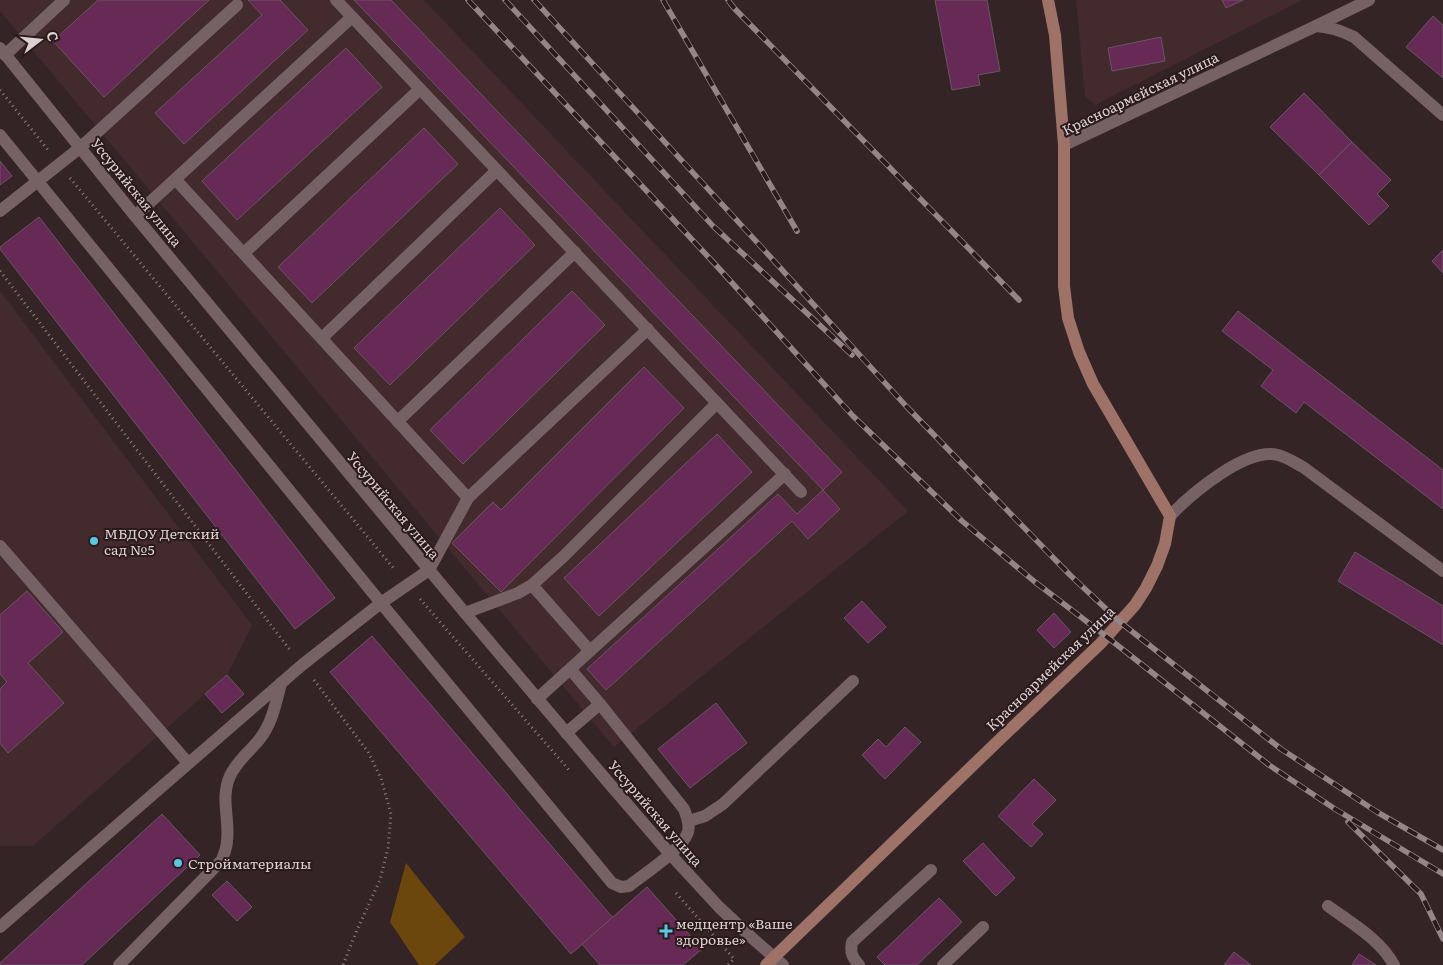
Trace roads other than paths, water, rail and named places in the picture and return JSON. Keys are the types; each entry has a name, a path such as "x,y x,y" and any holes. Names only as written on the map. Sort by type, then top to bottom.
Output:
{"main road":[{"path":"1048,0 1056,35 1064,145"},
{"name":"Красноармейская улица","path":"774,962 996,743 1107,637 1135,606 1157,566 1165,544 1170,516 1093,384 1079,352 1068,318 1064,286 1064,145"}],"street":[{"path":"2,51 64,0"},
{"path":"336,0 802,492"},
{"name":"Красноармейская улица","path":"1064,145 1369,0"},
{"path":"0,211 81,147 237,5"},
{"path":"135,216 352,17"},
{"path":"1316,26 1334,28 1354,37 1443,115"},
{"name":"Уссурийская улица","path":"2,51 135,216 537,699 670,854 774,962"},
{"path":"244,253 420,89"},
{"path":"0,135 612,883 621,887 628,886 670,854 683,841 688,832 689,821 684,809 570,669"},
{"path":"322,338 496,171"},
{"path":"176,180 468,498"},
{"path":"398,421 575,252"},
{"path":"0,927 280,683 381,603 429,570 468,498 648,329"},
{"path":"465,613 518,593 532,585 564,556 717,403"},
{"path":"1170,516 1190,496 1226,470 1248,459 1263,455 1277,455 1302,467 1443,571"},
{"path":"537,699 785,474"},
{"path":"0,546 188,763"},
{"path":"532,585 590,651"},
{"path":"689,821 705,816 723,804 853,680"},
{"path":"119,965 222,860 228,840 225,797 230,776 241,759 259,741 268,728 280,683"},
{"path":"566,733 600,704"},
{"path":"860,965 854,959 850,950 852,942 930,870"},
{"path":"1328,906 1367,935 1394,965"},
{"path":"943,965 983,927"}],"railway":[{"path":"468,0 714,263 853,416 962,521 1035,582 1269,765 1335,809 1443,874"},
{"path":"505,0 713,226 852,355"},
{"path":"534,0 906,406 1070,575 1120,622 1281,749 1377,812 1443,850"},
{"path":"663,0 797,231"},
{"path":"728,0 1019,300"},
{"path":"1348,822 1421,894 1443,939"}],"place":[{"name":"МБДОУ Детский сад №5","path":"94,541"},
{"name":"Стройматериалы","path":"178,863"},
{"name":"медцентр «Ваше здоровье»","path":"666,931"}]}
